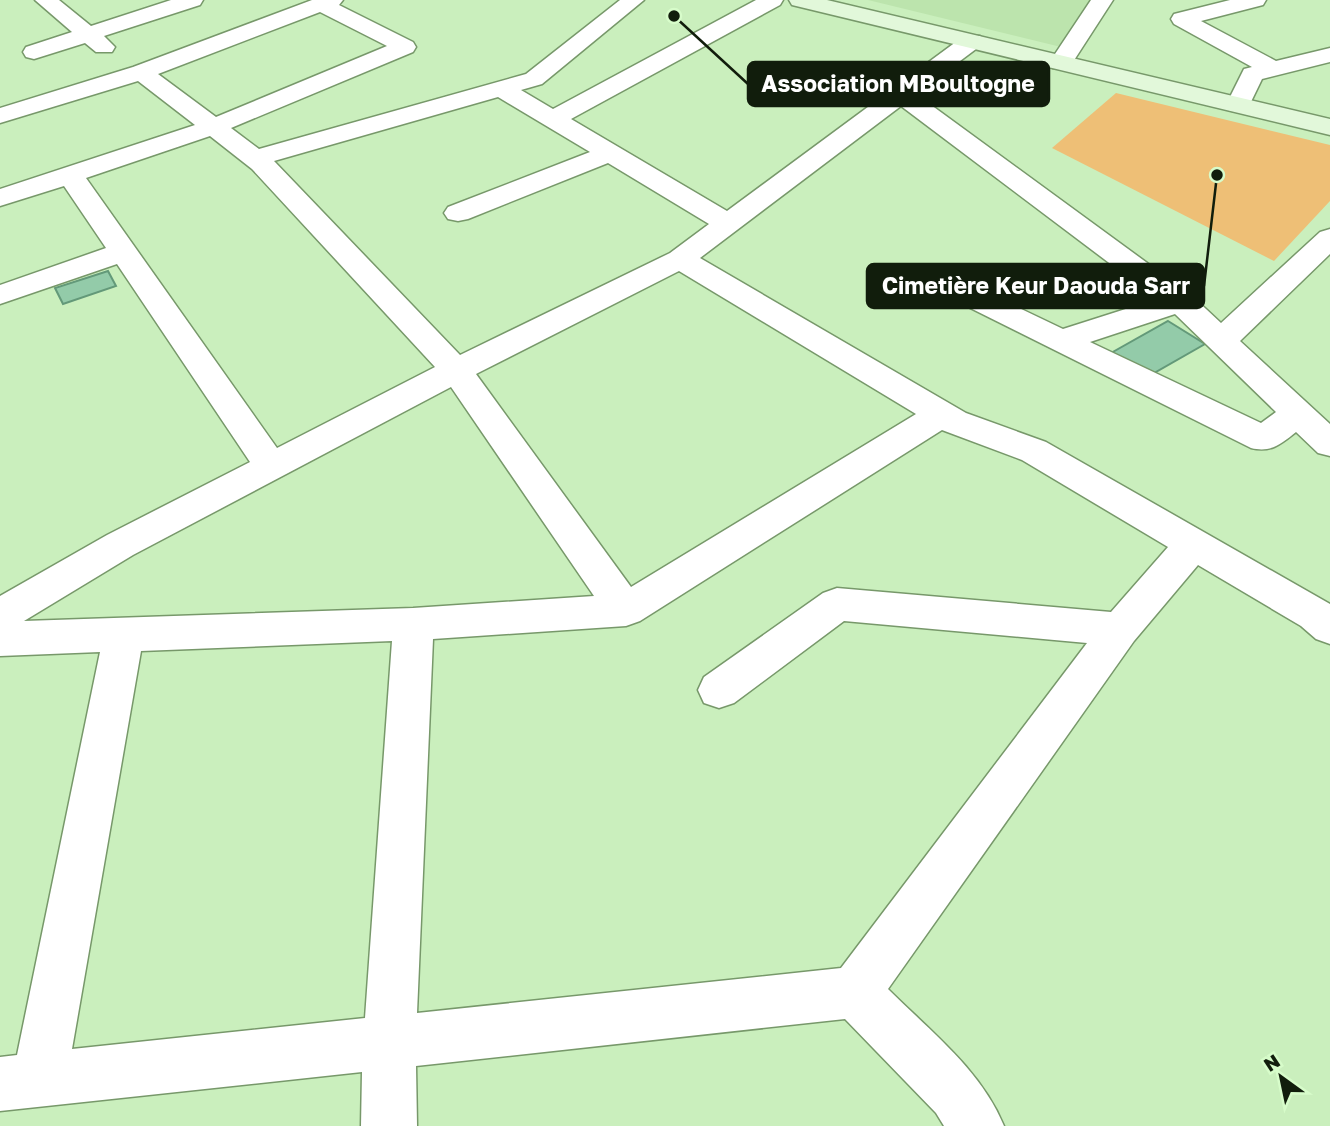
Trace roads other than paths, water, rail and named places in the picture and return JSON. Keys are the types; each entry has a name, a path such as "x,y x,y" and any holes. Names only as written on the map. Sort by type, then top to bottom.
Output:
{"street":[{"path":"46,0 139,73 255,158 457,370 626,610"},
{"path":"34,52 192,0"},
{"path":"255,158 534,79 633,0"},
{"path":"553,119 772,0"},
{"path":"800,0 1330,127"},
{"path":"1061,63 1102,0"},
{"path":"1255,0 1182,19 1273,69"},
{"path":"0,116 139,73 327,2 405,47 213,127 0,198"},
{"path":"0,616 120,545 457,370 680,259 972,41"},
{"path":"1238,105 1252,74 1330,55"},
{"path":"500,88 728,223"},
{"path":"901,94 1180,302 1330,444"},
{"path":"458,213 610,153"},
{"path":"70,175 271,466"},
{"path":"1221,341 1330,239"},
{"path":"0,295 124,252"},
{"path":"680,259 942,414 979,432 1034,451 1315,615 1330,627"},
{"path":"939,281 1263,439 1297,414"},
{"path":"1059,341 1180,302"},
{"path":"0,639 412,624 626,610 942,414"},
{"path":"124,633 20,1082 855,992 1119,629 1193,545"},
{"path":"719,690 837,604 1119,629"},
{"path":"389,1126 389,1042 411,695 412,624"},
{"path":"855,992 955,1094 976,1126"}],"place":[{"name":"Association MBoultogne","path":"674,16"},
{"name":"Cimetière Keur Daouda Sarr","path":"1217,175"}]}
